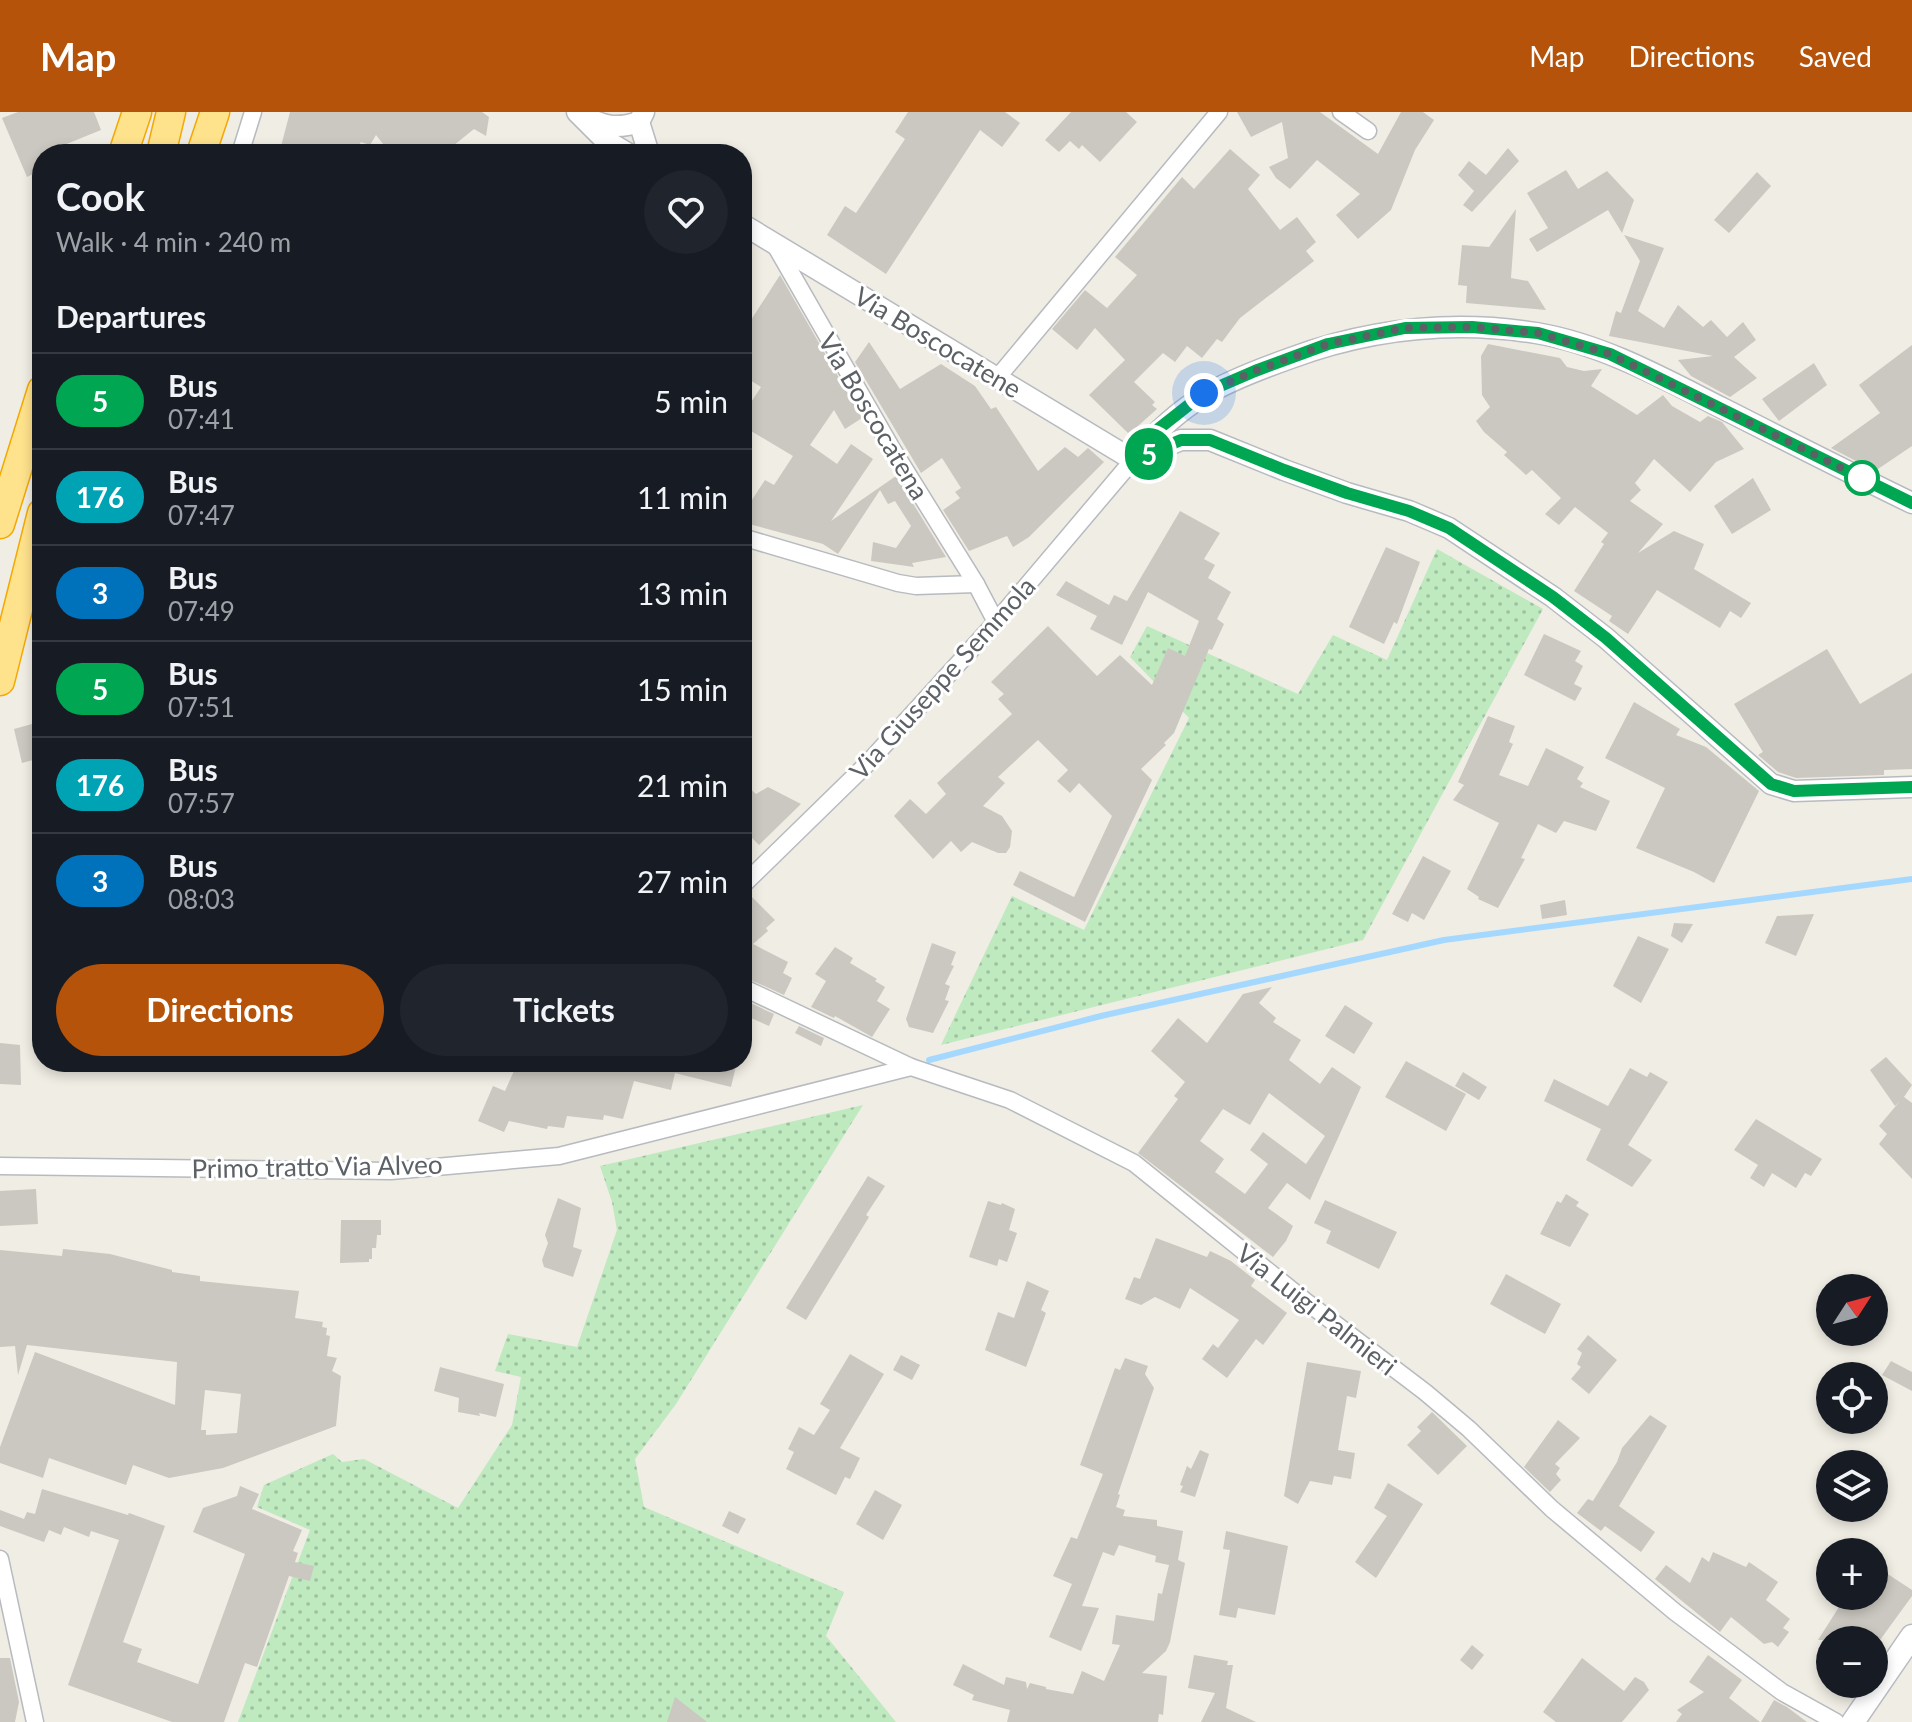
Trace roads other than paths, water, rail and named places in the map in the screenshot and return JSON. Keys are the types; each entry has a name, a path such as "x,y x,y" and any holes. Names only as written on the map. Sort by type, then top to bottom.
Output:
{"highway":[{"path":"126,144 137,112"},
{"path":"163,144 171,112"},
{"path":"204,144 215,112"},
{"path":"0,524 32,422"},
{"path":"0,681 32,553"}],"main road":[{"path":"1853,1722 1912,1636"}],"street":[{"path":"243,144 253,112"},
{"path":"577,112 617,144"},
{"path":"998,377 1219,112"},
{"path":"1341,112 1368,131"},
{"path":"603,132 622,128 641,117 647,144"},
{"name":"Via Boscocatene","path":"752,230 1133,460"},
{"name":"Via Boscocatena","path":"775,245 996,622"},
{"name":"Via Giuseppe Semmola","path":"752,876 868,763 996,622 1157,430 1204,393 1328,344 1405,328 1472,327 1538,333 1610,354 1912,503"},
{"name":"Via Giuseppe Semmola","path":"1133,460 1181,440 1210,440 1347,493 1409,511 1449,528 1553,597 1647,672 1771,784 1794,791 1912,787"},
{"path":"752,540 898,583 916,586 976,584"},
{"name":"Via Luigi Palmieri","path":"752,992 911,1067 1010,1100 1134,1163 1447,1411 1552,1509 1684,1619 1782,1692 1836,1722"},
{"name":"Primo tratto Via Alveo","path":"0,1166 391,1171 559,1156 911,1067"},
{"path":"0,1559 35,1722"}],"waterway":[{"path":"929,1060 1101,1016 1444,940 1912,879"}]}
